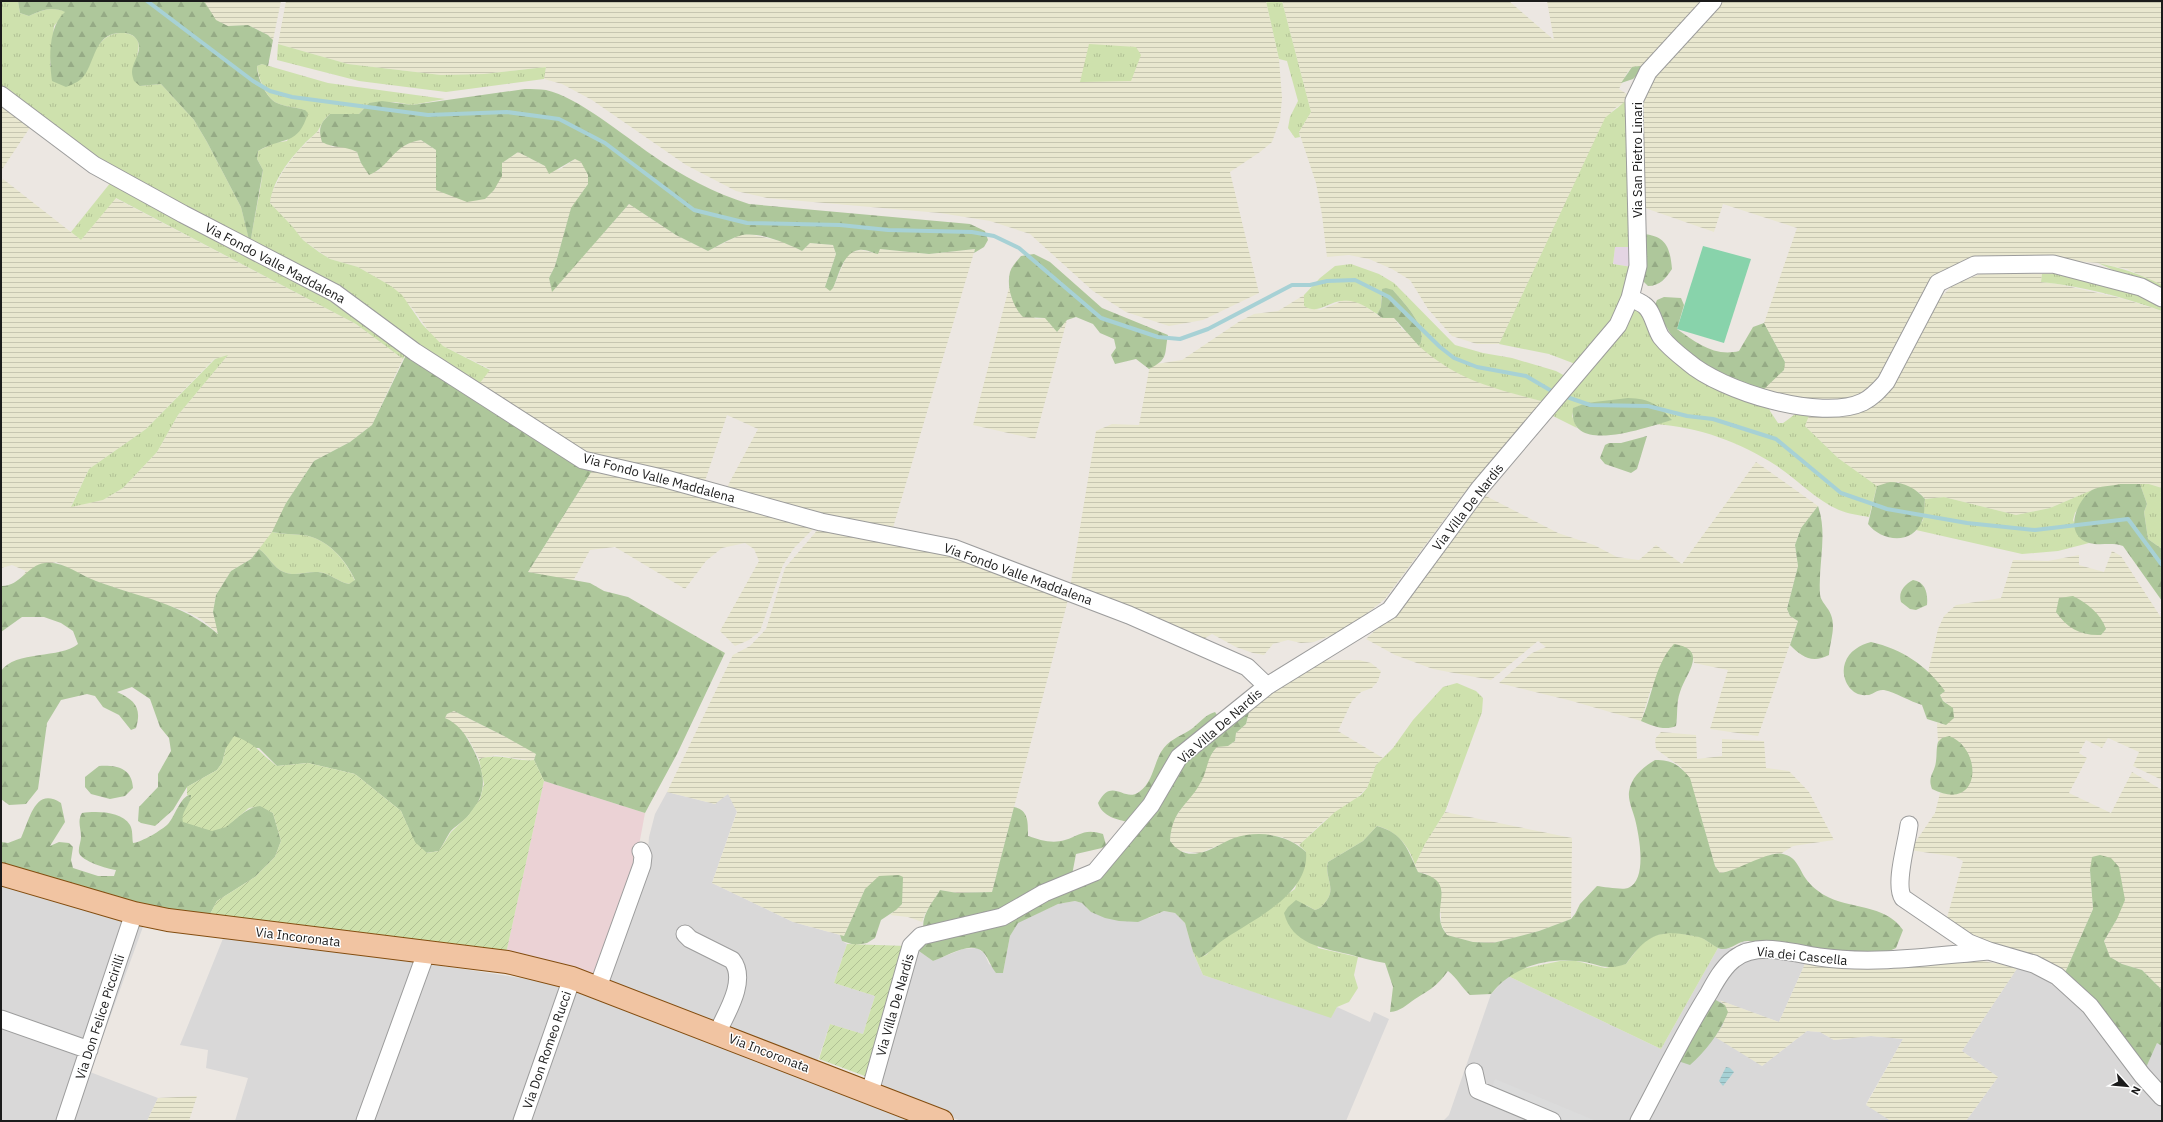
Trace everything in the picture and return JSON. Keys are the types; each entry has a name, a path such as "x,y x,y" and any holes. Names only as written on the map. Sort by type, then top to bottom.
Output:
{"main road":[{"name":"Via Incoronata","path":"1,874 134,912 168,920 507,962 572,978 870,1092 940,1121"}],"street":[{"name":"Via San Pietro Linari","path":"1570,381 1618,325 1630,298 1638,266 1634,101 1648,72 1713,1"},
{"name":"Via Fondo Valle Maddalena","path":"1,95 94,165 183,214 335,293 415,352 583,460 666,479 821,522 953,548 1129,615 1247,667 1266,686"},
{"path":"1630,298 1645,306 1661,337 1689,363 1710,377 1767,400 1828,408 1843,407 1863,402 1876,393 1886,382 1938,283 1975,265 2053,264 2141,287 2162,298"},
{"name":"Via Villa De Nardis","path":"870,1092 911,946 922,936 1002,917 1044,892 1095,872 1151,805 1179,757 1266,686 1390,610 1480,489 1570,381"},
{"path":"1909,825 1899,892 1903,898 1928,917 1969,943 1989,951 2034,964 2057,976 2090,1006 2142,1075 2162,1097"},
{"path":"598,987 642,865 643,856 640,852"},
{"name":"Via Don Felice Piccirilli","path":"65,1121 134,912"},
{"path":"685,934 690,939 732,960 737,966 737,980 734,995 717,1033"},
{"name":"Via dei Cascella","path":"1639,1121 1687,1027 1732,960 1741,954 1752,950 1782,951 1858,961 1989,951"},
{"path":"365,1121 426,953"},
{"name":"Via Don Romeo Rucci","path":"522,1121 572,978"},
{"path":"1,1019 89,1050"},
{"path":"1474,1072 1478,1090 1552,1121"}],"shaded area":[{"path":"204,1 281,1 273,40 268,35 248,25 228,26 215,20"},
{"path":"286,1 1266,1 1279,59 1282,98 1280,120 1272,142 1230,172 1259,293 1203,320 1169,326 1126,312 1093,291 1030,234 990,221 940,213 767,198 736,191 686,165 592,100 562,84 544,79 546,67 484,74 441,75 348,64 278,44"},
{"path":"1282,1 1509,1 1554,40 1547,1 1705,1 1645,67 1632,67 1627,73 1619,89 1630,96 1624,103 1615,108 1605,119 1499,344 1477,344 1452,336 1428,309 1410,280 1392,269 1369,259 1349,255 1327,257 1322,215 1316,183 1299,132 1311,112"},
{"path":"1718,1 2162,1 2162,285 2127,269 2098,263 2063,260 1950,271 1884,379 1862,397 1840,403 1760,393 1785,362 1764,323 1797,228 1723,204 1714,232 1642,207 1636,131 1644,88"},
{"path":"1,97 31,126 1,171"},
{"path":"320,129 319,132 332,147 346,146 357,152 361,163 378,171 394,152 411,142 421,140 436,150 437,162 502,176 502,163 518,152 545,166 559,170 575,159 582,162 588,175 588,184 571,209 555,266 549,278 552,291 629,204 676,235 708,251 740,235 749,234 784,242 802,251 810,243 833,245 836,254 825,287 833,288 847,255 852,252 861,250 874,253 880,249 929,254 975,249 892,531 818,516 726,489 758,429 727,415 704,484 580,451 476,388 490,369 443,346 433,337 413,309 391,286 358,267 330,259 303,240 270,203 272,192 283,171 297,152"},
{"path":"3,179 81,240 115,198 356,324 403,359 372,425 350,442 314,461 286,503 280,519 266,542 251,559 231,571 216,595 213,612 219,634 201,619 185,611 95,581 56,562 34,568 22,577 26,571 12,565 1,568 1,183","holes":["227,356 178,415 157,452 123,488 103,500 71,506 89,469 146,429 214,359"]},
{"path":"1615,247 1632,247 1632,267 1613,264"},
{"path":"1983,273 2042,274 2041,282 2058,284 2124,299 2162,311 2162,488 2149,484 2092,490 2050,508 2016,515 1944,497 1925,499 1920,493 1898,482 1877,486 1838,458 1805,426 1810,413 1854,410 1936,302 1953,285"},
{"path":"1010,284 1011,297 1036,319 1046,318 1057,332 1067,320 1035,439 973,425"},
{"path":"1304,295 1304,306 1320,310 1342,301 1354,301 1363,305 1382,318 1394,318 1402,329 1512,393 1545,402 1464,493 1385,599 1355,623 1332,635 1314,642 1301,643 1288,640 1273,644 1264,655 1236,647 1212,634 1200,641 1070,588 1096,431 1112,424 1139,425 1150,365 1182,360 1240,321 1254,314 1278,311"},
{"path":"1756,462 1818,506 1801,528 1795,545 1798,566 1787,609 1790,616 1798,621 1758,736 1710,729 1728,670 1694,663 1693,657 1651,689 1641,721 1572,701 1499,683 1532,653 1546,647 1538,641 1491,680 1433,669 1395,655 1366,639 1385,621 1420,581 1486,496 1558,533 1594,545 1617,557 1639,560 1656,545 1682,564"},
{"path":"595,466 814,528 794,548 783,565 760,631 749,640 735,646 720,631 759,561 754,549 745,543 722,548 706,561 685,589 615,547 590,550 573,581 528,572"},
{"path":"820,527 974,561 1069,596 992,892 957,893 940,890 925,914 922,922 908,917 890,915 902,904 902,895 865,889 844,936 793,922 712,883 737,812 728,794 715,804 667,792 733,655 750,646 766,629 785,568"},
{"path":"2112,551 2121,556 2162,619 2162,780 2133,766 2139,752 2108,738 2102,748 2086,740 2079,753 2087,758 2069,793 2111,813 2132,772 2162,790 2162,990 2142,970 2122,964 2110,957 2104,941 2117,919 2090,870 2093,909 2064,975 1964,933 1946,921 1963,861 1956,857 1910,850 1935,813 1940,793 1950,794 1942,738 1938,742 1937,723 1946,725 1947,703 1943,701 1940,695 1944,691 1928,672 1938,629 1944,616 1956,605 2001,598 2013,560 2048,561 2079,555 2079,565 2104,572"},
{"path":"1327,660 1359,660 1371,663 1381,671 1378,681 1372,688 1361,692 1352,701 1338,731 1383,758 1376,765 1367,788 1350,804 1325,820 1299,845 1282,837 1269,835 1235,838 1200,853 1180,851 1174,848 1170,841 1171,826 1202,780 1210,754 1217,746 1228,746 1235,741 1236,733 1246,724 1250,708 1307,668"},
{"path":"454,711 528,748 536,754 534,760 496,755 479,759 468,738 445,718 447,714"},
{"path":"1661,732 1696,735 1697,759 1722,756 1722,739 1764,741 1766,768 1789,771 1809,792 1834,840 1793,846 1782,853 1772,854 1731,871 1720,873 1715,866 1695,797 1682,768 1656,749 1655,739"},
{"path":"544,781 645,813 637,856 593,977 501,957 507,949"},
{"path":"667,792 715,804 728,793 737,811 712,883 793,922 840,935 842,941 847,944 834,983 875,996 863,1034 830,1024 817,1063 608,980 648,850 649,837 655,814"},
{"path":"1445,812 1572,838 1571,919 1539,931 1493,943 1473,942 1447,935 1441,924 1441,914 1427,874 1418,872 1415,865 1425,844"},
{"path":"1,881 144,924 90,1072 158,1098 147,1121 1,1121"},
{"path":"1075,901 1082,903 1091,912 1149,918 1164,911 1175,913 1185,923 1193,952 1203,975 1331,1017 1337,1007 1370,1022 1374,1012 1389,1019 1346,1121 961,1121 880,1089 916,949 933,961 963,949 977,948 984,953 989,964 1003,973 1010,936 1018,922 1058,904"},
{"path":"224,936 527,979 588,993 915,1121 235,1121 248,1078 206,1068 208,1050 180,1045"},
{"path":"1743,941 1808,957 1779,1022 1721,1001 1762,1066 1807,1031 1820,1032 1834,1040 1871,1036 1903,1039 1866,1104 1891,1121 1443,1121 1449,1115 1491,994 1508,976 1661,1049 1718,948 1735,948"},
{"path":"1808,957 1952,962 1982,961 2018,967 1962,1051 1998,1077 1966,1121 1891,1121 1866,1105 1903,1039 1871,1036 1834,1040 1820,1032 1807,1031 1762,1066 1715,1037 1723,1025 1725,1005 1719,1000 1779,1022"},
{"path":"2018,967 2046,980 2076,1000 2151,1056 2157,1043 2162,1046 2162,1121 1966,1121 1998,1077 1962,1051"},
{"path":"1495,1079 1596,1121 1564,1121 1491,1090"},
{"path":"197,1096 189,1121 147,1121 158,1098"}],"green space":[{"path":"1,1 18,1 20,13 29,16 38,12 52,9 66,12 54,26 50,66 85,73 98,45 103,40 116,33 126,33 135,37 139,44 136,65 140,86 161,84 194,120 241,207 250,243 263,170 257,159 258,151 274,143 287,141 305,110 277,103 269,97 263,87 257,66 262,64 328,83 445,99 412,105 395,102 369,103 359,114 330,114 324,120 317,132 288,162 278,178 270,203 303,240 330,259 358,267 391,286 402,295 422,324 443,346 490,370 476,388 417,348 119,174 1,87"},
{"path":"18,1 204,1 216,20 228,26 248,25 268,35 273,40 268,66 262,64 257,66 257,71 263,87 269,97 277,103 305,110 308,113 304,124 294,136 258,151 257,159 263,170 250,244 241,207 194,120 161,84 140,86 134,81 132,74 139,48 137,40 130,34 124,33 115,33 108,36 103,40 95,52 84,76 77,82 66,87 52,81 50,63 51,44 55,26 59,18 65,12 51,9 29,16 20,13"},
{"path":"1266,1 1282,1 1311,112 1299,132 1300,137 1295,138 1288,128 1290,117 1298,101 1287,61 1279,59"},
{"path":"278,44 348,64 441,75 484,74 546,67 544,79 446,92 359,81 277,60"},
{"path":"1089,44 1136,47 1141,55 1131,81 1080,82"},
{"path":"1632,67 1645,67 1633,79 1621,83"},
{"path":"525,89 546,90 572,100 675,170 736,200 749,204 970,224 985,231 988,240 984,247 974,253 975,249 929,254 880,249 878,254 859,250 849,255 845,259 833,288 830,291 825,287 836,254 833,245 810,243 802,251 771,238 746,235 731,239 708,251 676,235 629,204 552,292 549,278 555,266 571,208 588,184 588,175 581,162 575,159 549,174 545,166 518,152 502,163 502,176 494,190 485,199 467,202 436,190 436,150 421,140 404,146 382,167 369,175 361,163 357,152 322,142 320,130 321,126 330,114 359,114 369,103 382,101 412,105"},
{"path":"1630,96 1626,126 1632,247 1615,247 1613,264 1632,267 1620,310 1578,365 1549,354 1499,344 1605,118"},
{"path":"111,182 336,302 408,351 403,359 356,324 116,198 81,240 71,232"},
{"path":"1643,234 1651,235 1662,240 1670,255 1672,269 1662,281 1652,286 1648,286 1642,280"},
{"path":"1703,246 1751,259 1724,343 1677,329"},
{"path":"1034,254 1050,262 1102,308 1168,335 1166,352 1163,359 1149,369 1136,359 1115,364 1111,355 1116,348 1114,339 1100,333 1093,324 1076,317 1067,320 1057,332 1045,318 1023,317 1016,308 1011,296 1009,284 1010,272 1021,256"},
{"path":"2098,263 2131,272 2154,281 2162,285 2162,293"},
{"path":"1351,264 1379,274 1394,283 1455,345 1483,353 1512,358 1556,371 1567,377 1545,402 1494,388 1463,376 1448,368 1419,346 1421,332 1419,324 1393,290 1381,295 1381,307 1377,314 1361,304 1352,301 1337,302 1319,309 1304,306 1304,295 1320,278 1335,266"},
{"path":"2065,273 2121,284 2162,304 2162,311 2133,301 2102,293 2071,286 2041,282 2042,274"},
{"path":"1386,288 1393,290 1419,324 1421,339 1419,346 1394,318 1382,318 1377,314 1381,307 1382,289"},
{"path":"1664,297 1681,298 1684,305 1677,329 1706,348 1722,352 1739,351 1753,327 1764,323 1785,362 1784,370 1760,393 1704,366 1684,350 1667,328 1655,305 1657,300"},
{"path":"1638,308 1655,331 1768,403 1770,411 1778,423 1783,423 1797,413 1810,413 1805,426 1838,458 1877,486 1869,517 1839,510 1831,506 1777,466 1763,457 1734,443 1687,428 1655,424 1671,420 1598,402 1586,403 1574,408 1572,416 1577,428 1551,415 1606,353 1633,310"},
{"path":"408,351 595,466 528,572 590,583 604,591 628,597 725,653 677,754 645,813 544,781 534,760 536,754 454,711 447,714 445,718 450,720 462,730 468,739 481,767 483,784 479,800 474,808 466,818 450,832 439,851 426,853 415,843 401,811 355,774 308,763 277,766 259,748 226,748 222,763 217,770 187,787 173,810 155,826 141,823 138,821 139,807 158,787 158,774 171,751 169,738 160,727 150,699 132,687 117,692 128,698 136,706 138,721 136,728 131,730 119,715 103,707 95,696 87,694 61,700 47,723 38,789 26,804 9,805 1,799 1,671 8,664 17,660 61,652 78,644 73,631 61,623 44,617 22,617 1,632 1,586 8,585 19,580 39,565 45,563 59,564 96,581 175,608 204,623 218,634 213,612 216,595 231,571 251,559 259,549 277,568 284,572 297,574 318,572 349,584 355,580 351,572 341,558 328,545 312,537 272,532 286,503 314,461 350,442 372,425"},
{"path":"228,355 178,415 157,452 123,488 103,500 71,507 89,469 146,429 215,359"},
{"path":"1628,398 1653,403 1672,420 1646,428 1612,435 1596,435 1583,432 1575,423 1573,408 1586,403"},
{"path":"1647,436 1637,469 1631,473 1605,464 1600,458 1605,445 1609,443 1621,443"},
{"path":"1890,482 1900,483 1910,487 1925,499 1922,521 1917,529 1904,537 1888,537 1874,530 1868,524 1877,486"},
{"path":"2120,484 2140,484 2147,504 2144,512 2148,539 2162,549 2162,601 2123,546 2115,544 2089,543 2081,539 2076,533 2074,526 2077,509 2086,495 2095,489"},
{"path":"2140,484 2149,484 2162,488 2162,549 2148,539 2144,512 2147,504"},
{"path":"2092,490 2075,513 2073,520 2082,539 2089,543 2058,551 2022,554 1916,530 1923,520 1925,499 1944,497 2016,515 2050,508"},
{"path":"1818,506 1822,528 1820,597 1831,615 1833,630 1829,655 1823,658 1812,659 1803,656 1790,645 1798,621 1790,616 1787,609 1798,566 1795,545 1801,528"},
{"path":"272,532 303,535 320,540 335,551 341,558 355,581 349,584 318,572 292,574 280,570 259,549"},
{"path":"1913,580 1921,583 1925,589 1927,597 1927,605 1916,610 1910,609 1901,602 1900,598 1902,589"},
{"path":"2073,596 2083,602 2101,618 2106,629 2101,635 2087,634 2075,630 2060,618 2056,612 2059,598"},
{"path":"1871,642 1903,654 1930,673 1945,691 1940,695 1943,701 1953,708 1954,718 1946,725 1927,719 1922,705 1894,693 1882,690 1869,695 1861,695 1851,689 1845,680 1845,663 1849,655 1855,649"},
{"path":"1674,644 1685,647 1691,652 1693,657 1692,664 1679,696 1676,726 1667,728 1658,727 1641,721 1662,661"},
{"path":"1457,683 1476,691 1483,698 1482,712 1445,812 1425,844 1415,865 1406,846 1401,840 1391,832 1377,826 1363,841 1328,862 1327,872 1330,891 1327,900 1323,905 1315,910 1306,905 1318,948 1358,957 1354,975 1358,988 1349,1002 1337,1007 1331,1018 1203,975 1193,952 1199,957 1206,955 1219,942 1295,889 1306,852 1299,845 1335,812 1361,795 1367,788 1376,765 1393,748 1413,720 1443,687"},
{"path":"1250,708 1246,724 1236,733 1235,741 1228,746 1217,747 1211,755 1204,776 1197,789 1174,821 1170,841 1179,850 1190,854 1203,852 1234,838 1253,834 1272,835 1291,841 1299,846 1306,852 1305,867 1299,880 1290,892 1265,913 1222,940 1199,958 1193,952 1185,923 1175,913 1164,911 1138,922 1119,921 1105,918 1091,912 1082,903 1075,901 1058,904 1018,923 1010,936 1003,973 996,973 985,954 978,949 972,948 958,950 933,961 916,949 919,941 1094,876 1180,759"},
{"path":"1215,712 1219,718 1129,822 1110,817 1103,811 1098,803 1103,795 1108,791 1128,795 1134,795 1139,792 1144,788 1150,779 1158,757 1167,744 1190,730 1208,715"},
{"path":"234,736 248,742 277,766 308,763 355,774 401,811 415,842 427,853 439,851 451,832 468,816 480,799 484,784 479,759 495,756 520,760 534,760 544,781 507,949 501,957 208,918 217,901 255,877 275,857 281,841 273,813 260,806 249,808 226,827 212,831 183,822 182,819 184,812 191,798 191,795 187,795 187,787 217,770 222,763 226,748"},
{"path":"1949,736 1960,743 1968,753 1972,765 1972,777 1968,787 1960,793 1948,794 1932,789 1930,781 1935,765 1938,742 1942,738"},
{"path":"1655,760 1667,761 1675,764 1690,778 1715,866 1720,873 1735,869 1770,855 1783,854 1788,856 1795,861 1810,884 1824,895 1834,900 1877,911 1895,921 1903,930 1896,948 1883,954 1857,956 1745,941 1729,948 1721,949 1699,937 1675,933 1665,934 1649,939 1634,953 1626,964 1605,967 1583,962 1564,960 1540,963 1518,971 1508,977 1491,994 1470,995 1448,971 1437,984 1429,990 1400,1009 1390,1012 1393,987 1385,963 1318,947 1301,938 1294,932 1288,923 1284,913 1296,900 1315,910 1323,905 1327,900 1330,891 1327,872 1328,862 1363,841 1377,826 1386,829 1399,838 1408,850 1418,872 1430,876 1437,881 1442,893 1440,916 1441,924 1447,935 1473,942 1493,943 1539,931 1571,919 1580,904 1597,886 1626,889 1634,883 1638,876 1640,867 1640,846 1629,792 1632,782 1638,773"},
{"path":"99,766 117,767 127,772 132,781 133,788 125,796 110,799 91,794 85,787 85,777"},
{"path":"191,794 191,803 185,811 192,824 215,829 229,824 250,809 260,805 273,813 281,841 275,857 255,877 217,901 208,918 170,913 1,865 1,842 8,843 21,838 35,807 39,802 45,799 52,799 61,803 65,822 50,846 59,842 69,843 73,847 71,860 73,868 98,876 114,876 116,870 90,862 79,853 81,837 79,822 82,813 101,812 121,817 126,820 131,827 133,843 146,838 168,824 183,799"},
{"path":"1014,807 1023,811 1027,818 1028,836 1055,842 1087,832 1097,832 1103,834 1106,845 1102,848 1076,854 1072,875 1018,906 924,934 923,928 925,916 940,890 957,893 992,892"},
{"path":"2100,855 2111,858 2119,867 2125,900 2117,919 2104,941 2110,957 2122,964 2142,970 2162,990 2162,1046 2157,1043 2144,1072 2064,975 2093,909 2090,870 2092,857"},
{"path":"899,875 903,877 902,904 881,920 875,938 867,943 855,945 842,941 840,935 844,936 865,889 879,876"},
{"path":"1672,932 1701,937 1718,948 1661,1049 1508,976 1521,969 1560,961 1576,961 1605,968 1626,964 1643,942 1656,935"},
{"path":"847,944 907,946 870,1078 819,1059 830,1024 863,1034 875,996 834,983"},
{"path":"1712,998 1725,1005 1728,1012 1717,1034 1702,1054 1690,1065 1675,1060"}],"water":[{"path":"1726,1067 1730,1068 1734,1072 1723,1086 1719,1081"}],"waterway":[{"path":"147,1 253,81 270,91 292,97 428,115 507,112 559,119 605,143 694,210 747,223 840,225 888,230 972,232 994,236 1019,248 1101,318 1158,337 1180,339 1208,329 1292,285 1310,285 1327,281 1355,280 1389,297 1440,347 1454,358 1477,367 1526,376 1555,393"},
{"path":"1564,396 1590,405 1648,406 1687,416 1713,419 1776,439 1841,493 1887,509 1967,523 2035,530 2128,519 2162,565"}]}
